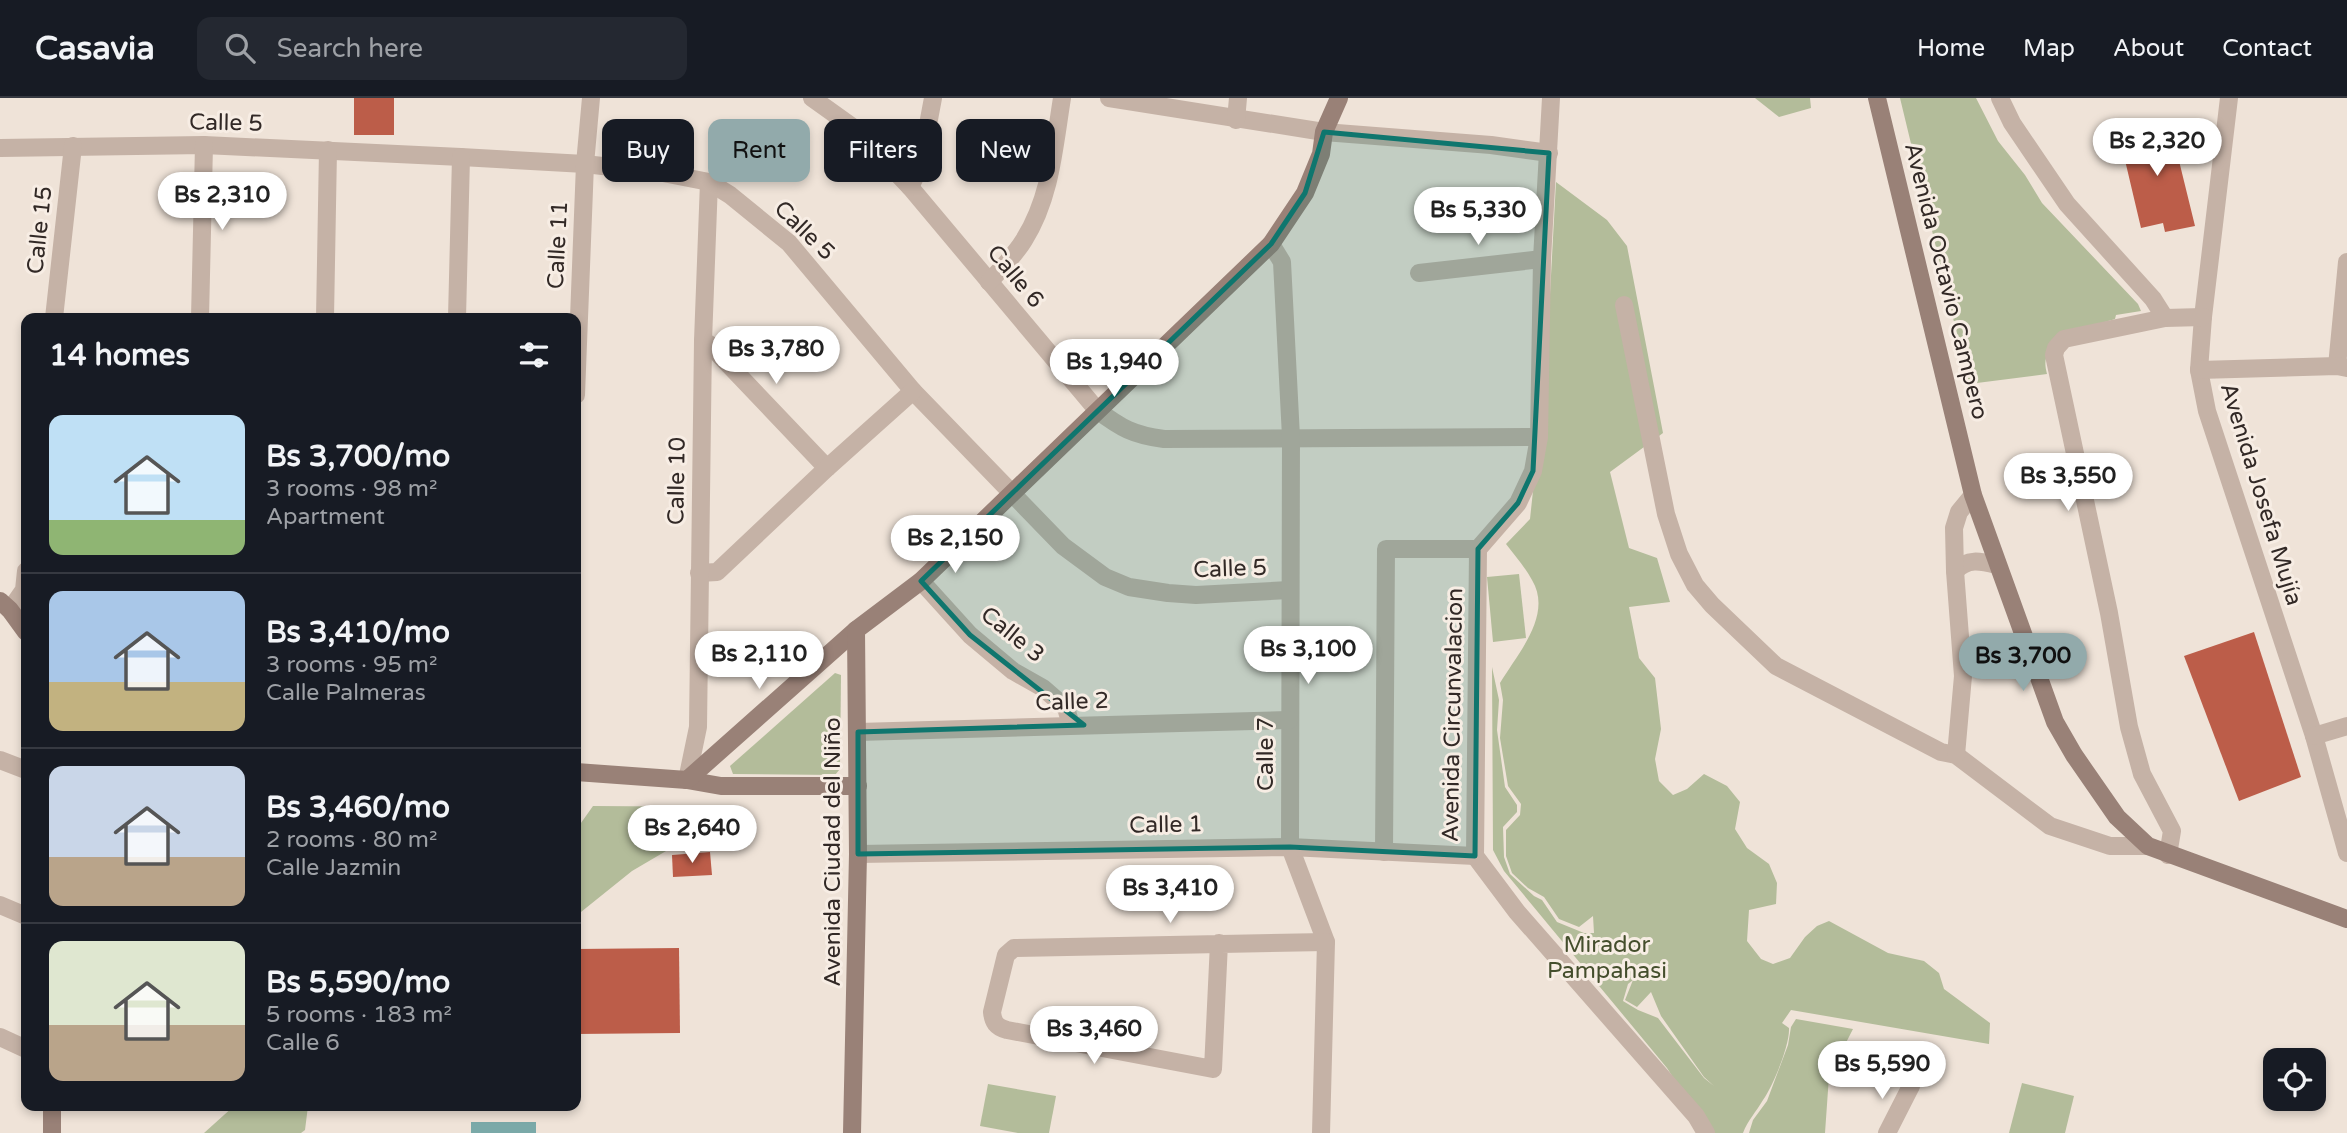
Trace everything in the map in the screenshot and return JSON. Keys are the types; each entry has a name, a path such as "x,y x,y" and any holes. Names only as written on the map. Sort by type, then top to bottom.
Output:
{"main road":[{"path":"687,780 856,630 921,581 1271,244 1305,193 1321,154 1324,132 1339,98"},
{"name":"Avenida Octavio Campero","path":"1877,98 1924,282 1973,495 2054,722 2117,817 2148,846 2347,919"},
{"path":"5,605 21,626"},
{"name":"Avenida Ciudad del Niño","path":"852,1133 858,854 856,630"},
{"path":"581,772 687,780 721,786 858,786"},
{"path":"52,1111 52,1133"}],"street":[{"name":"Calle 11","path":"580,313 591,98"},
{"name":"Calle 6","path":"812,98 854,128 909,187 1097,410 1122,429 1142,436 1164,439 1539,436"},
{"path":"909,187 920,167 933,98"},
{"path":"989,282 1023,241 1039,211 1048,184 1062,98"},
{"path":"1109,98 1324,132 1491,145 1549,153"},
{"path":"1236,120 1238,98"},
{"path":"1384,852 1386,549 1478,549 1518,503 1534,471 1539,436 1542,259 1551,98"},
{"path":"2000,98 2012,123 2067,204 2152,299 2165,318"},
{"name":"Avenida Josefa Mujía","path":"2229,98 2199,369 2207,411 2314,736 2347,853"},
{"name":"Calle 5","path":"0,148 204,145 461,156 586,164 663,173 709,183 730,195 789,243 913,391 1011,495 1063,546 1105,577 1129,587 1196,595 1289,590"},
{"path":"200,313 204,145"},
{"name":"Calle 15","path":"55,313 73,146"},
{"path":"325,313 328,150"},
{"path":"457,313 461,156"},
{"name":"Calle 10","path":"687,780 698,727 703,341 709,183"},
{"name":"Calle 7","path":"1271,244 1282,262 1291,437 1290,847 1326,942 1321,1133"},
{"path":"1419,273 1542,259"},
{"path":"2199,369 2342,367 2347,262"},
{"path":"1624,305 1666,514 1679,554 1695,585 1712,605 1776,666 1941,752 1956,755 2050,826 2110,846 2148,846"},
{"path":"2168,855 2172,831 2142,774 2129,727 2109,614 2054,355 2064,339 2165,318 2203,317"},
{"path":"703,341 709,344 827,468"},
{"path":"699,573 717,572 913,391"},
{"path":"1956,755 1963,676 1954,528 1959,512 1973,495"},
{"name":"Avenida Circunvalacion","path":"1478,549 1475,856 1517,912 1696,1116 1706,1133"},
{"path":"1955,571 1962,564 1971,561 1997,565"},
{"name":"Calle 3","path":"921,581 970,635 1013,671 1043,688 1066,708 1071,725"},
{"path":"5,605 21,592"},
{"name":"Calle 2","path":"858,732 1289,720"},
{"path":"2314,736 2347,726"},
{"path":"0,760 21,768"},
{"name":"Calle 1","path":"858,854 1290,847 1475,856"},
{"path":"0,905 21,914"},
{"path":"1219,943 1213,1069 1007,1030 995,1024 992,1012 1006,955 1014,948 1219,943 1326,942"},
{"path":"0,1037 21,1047"},
{"path":"1887,1133 1911,1086"}],"highlighted area":[{"path":"1324,132 1549,153 1533,471 1518,503 1478,549 1475,856 1290,847 858,854 858,732 1084,725 970,635 921,581 1271,244 1305,193"}],"green space":[{"path":"1755,98 1810,98 1811,108 1779,117"},
{"path":"1900,98 1976,98 1998,141 2025,175 2042,203 2138,304 2141,311 2116,315 2115,319 2061,342 2047,355 2047,374 1969,384"},
{"name":"Mirador Pampahasi","path":"1556,182 1607,220 1627,246 1663,433 1610,472 1629,548 1657,558 1670,602 1629,607 1639,658 1655,678 1661,729 1655,759 1659,781 1673,795 1687,789 1704,774 1727,786 1740,802 1735,829 1747,848 1769,864 1777,883 1776,904 1749,910 1747,941 1761,959 1773,964 1790,958 1805,937 1817,926 1829,921 1888,953 1924,961 1939,973 1944,989 1990,1023 1989,1044 1791,1010 1782,1023 1789,1028 1789,1035 1780,1065 1767,1094 1743,1133 1709,1133 1667,1068 1504,871 1493,850 1492,667 1499,700 1497,730 1505,787 1517,805 1517,812 1503,827 1504,857 1510,874 1542,900 1557,922 1584,933 1594,933 1593,916 1579,927 1559,919 1544,897 1528,888 1512,873 1506,856 1506,830 1520,815 1521,804 1508,786 1500,738 1503,700 1500,683 1531,633 1538,607 1532,580 1506,544 1530,519 1546,369","holes":["1633,980 1625,1000 1637,1007 1651,992 1661,1016 1704,1077 1714,1086 1704,1078 1658,1018 1623,1001 1628,984"]},
{"path":"1519,574 1526,638 1493,642 1487,577"},
{"path":"835,673 841,675 840,769 835,775 733,774 730,766"},
{"path":"593,806 741,807 632,871 581,912 581,823"},
{"path":"1796,1019 1853,1029 1829,1076 1825,1133 1749,1133 1753,1120 1767,1101"},
{"path":"2022,1083 2074,1096 2065,1133 2009,1133"},
{"path":"988,1084 1056,1096 1049,1133 1018,1133 980,1126"},
{"path":"228,1111 307,1111 305,1130 301,1133 204,1133"}],"water":[{"path":"471,1122 536,1122 536,1133 471,1133"}],"building":[{"path":"354,98 394,98 394,135 354,135"},
{"path":"2169,120 2195,226 2165,232 2163,223 2141,228 2120,139 2142,134 2141,126"},
{"path":"2254,632 2301,777 2239,801 2184,656"},
{"path":"710,852 712,875 673,877 672,855"},
{"path":"679,948 680,1033 581,1034 581,949"}]}
